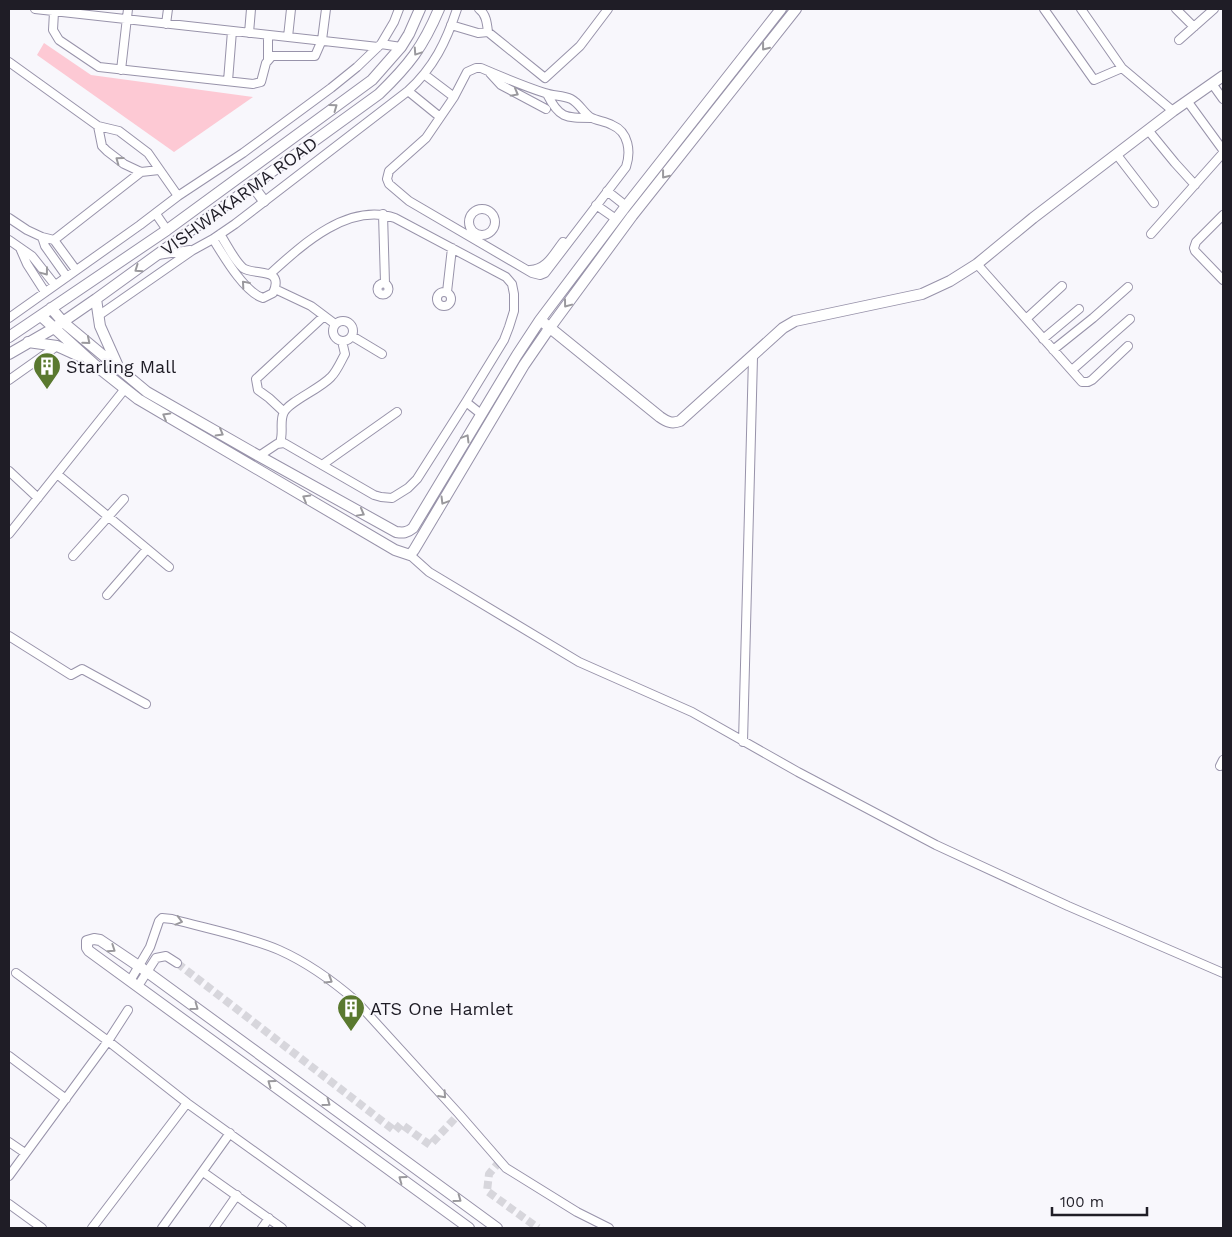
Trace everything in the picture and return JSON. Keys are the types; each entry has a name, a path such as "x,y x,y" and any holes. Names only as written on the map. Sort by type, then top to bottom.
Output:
{"street":[{"path":"35,9 88,12 127,20 401,47"},
{"path":"121,70 128,9"},
{"path":"166,24 168,9"},
{"path":"249,32 251,9"},
{"path":"288,37 291,9"},
{"path":"268,60 272,56 315,56 322,40 326,9"},
{"path":"9,318 156,214 178,196 243,153 331,88 380,45 394,22 399,9"},
{"name":"VISHWAKARMA ROAD","path":"9,337 167,230 372,80 401,47 409,34 419,9"},
{"name":"VISHWAKARMA ROAD","path":"9,354 59,325 96,299 379,94 415,56 428,35 439,9"},
{"path":"98,316 193,250 220,234 309,169 408,91 425,75 440,50 457,9"},
{"path":"479,9 487,21 488,32"},
{"path":"451,26 478,33 488,32 545,78 580,46 608,9"},
{"path":"41,316 59,325 119,368 147,392 396,532 403,533 413,528 540,320 626,206 781,9"},
{"path":"410,555 524,365 554,331 632,216 796,9"},
{"path":"1044,9 1094,80 1122,68"},
{"path":"1081,9 1122,68 1173,111"},
{"path":"1176,9 1194,27"},
{"path":"1179,40 1214,9"},
{"path":"49,10 54,30 59,40 99,67 121,70 258,83 262,79 268,60 268,34"},
{"path":"228,81 232,31"},
{"path":"9,62 98,126 119,131 143,147 178,196"},
{"path":"547,94 558,112 568,117 591,118 613,125 621,131 626,138 629,159 626,167 549,269 540,275 527,270 466,230 409,201 389,184 387,180 389,171 426,138 454,97 467,72 471,69 481,68 547,94 572,100 591,118"},
{"path":"489,71 501,85 546,109"},
{"path":"425,75 454,97"},
{"path":"540,320 666,422 674,423 687,416 783,328 795,321 922,294 950,281 977,264 1033,218 1148,130 1223,76"},
{"path":"1213,85 1223,99"},
{"path":"408,91 440,117"},
{"path":"1151,234 1223,152 1188,102"},
{"path":"98,126 100,140 106,151 124,164 141,172 159,170"},
{"path":"1148,130 1195,185"},
{"path":"1117,155 1154,203"},
{"path":"54,240 141,172"},
{"path":"252,186 264,201"},
{"path":"607,191 626,206"},
{"path":"596,205 616,219"},
{"path":"466,230 472,213 482,209 489,211 494,217 495,224 492,231 482,240"},
{"path":"156,214 167,230"},
{"path":"270,274 326,228 370,214 383,214 395,218 506,277 512,284 514,294 514,312 504,340 417,479 408,488 392,498 374,495 280,442"},
{"path":"383,214 384,283"},
{"path":"1223,214 1196,242 1194,248 1223,280"},
{"path":"9,218 27,230 54,240 76,270"},
{"path":"213,239 234,271 253,293 263,298 273,293 276,284 270,274 252,272 243,268 220,234"},
{"path":"42,237 47,251 67,277"},
{"path":"9,240 36,260 55,285"},
{"path":"527,270 541,268 547,263 562,242"},
{"path":"20,248 27,264 45,292"},
{"path":"447,292 452,248"},
{"path":"158,255 193,250"},
{"path":"977,264 1082,382 1088,382 1128,346"},
{"path":"1026,319 1062,286"},
{"path":"1053,350 1128,287"},
{"path":"275,289 308,304 335,324"},
{"path":"96,299 103,334 119,368"},
{"path":"51,308 59,325 95,365 124,390 395,550 410,555 429,572 572,658 675,704 936,845 1068,906 1223,973"},
{"path":"1043,339 1080,309"},
{"path":"284,412 258,390 256,379 324,316"},
{"path":"335,324 343,320 350,322 353,328 352,336 342,341"},
{"path":"1072,370 1130,320"},
{"path":"259,456 280,442 283,436 284,412 289,406 331,377 345,354 342,341 334,335 335,324"},
{"path":"352,336 382,354"},
{"path":"28,342 57,346 95,365"},
{"path":"9,380 57,346"},
{"path":"743,742 752,356"},
{"path":"9,532 124,390"},
{"path":"466,402 481,414"},
{"path":"322,465 397,412"},
{"path":"9,471 38,498"},
{"path":"57,474 168,567"},
{"path":"73,556 107,516 124,500"},
{"path":"108,595 147,549"},
{"path":"9,636 71,675 82,668 146,704"},
{"path":"134,983 142,969 159,921 162,918 172,919 281,951 337,985 356,1001 500,1162 519,1178 577,1212 609,1228"},
{"path":"470,1228 89,951 87,941 94,938 100,940 142,969 497,1228"},
{"path":"142,969 159,956 166,956 178,963"},
{"path":"16,972 187,1103 361,1228"},
{"path":"9,1176 108,1041 128,1010"},
{"path":"9,1056 66,1099"},
{"path":"92,1228 187,1103"},
{"path":"162,1228 230,1133"},
{"path":"9,1142 25,1153"},
{"path":"203,1172 282,1228"},
{"path":"214,1228 237,1195"},
{"path":"9,1204 42,1228"},
{"path":"262,1228 269,1218"}],"shaded area":[{"path":"44,43 91,75 253,97 174,152 37,55"}],"tunnel":[{"path":"177,963 395,1131 401,1124 430,1145 459,1114"},
{"path":"500,1161 489,1174 487,1191 538,1228"}],"place":[{"name":"Starling Mall","path":"47,390"},
{"name":"ATS One Hamlet","path":"351,1032"}]}
